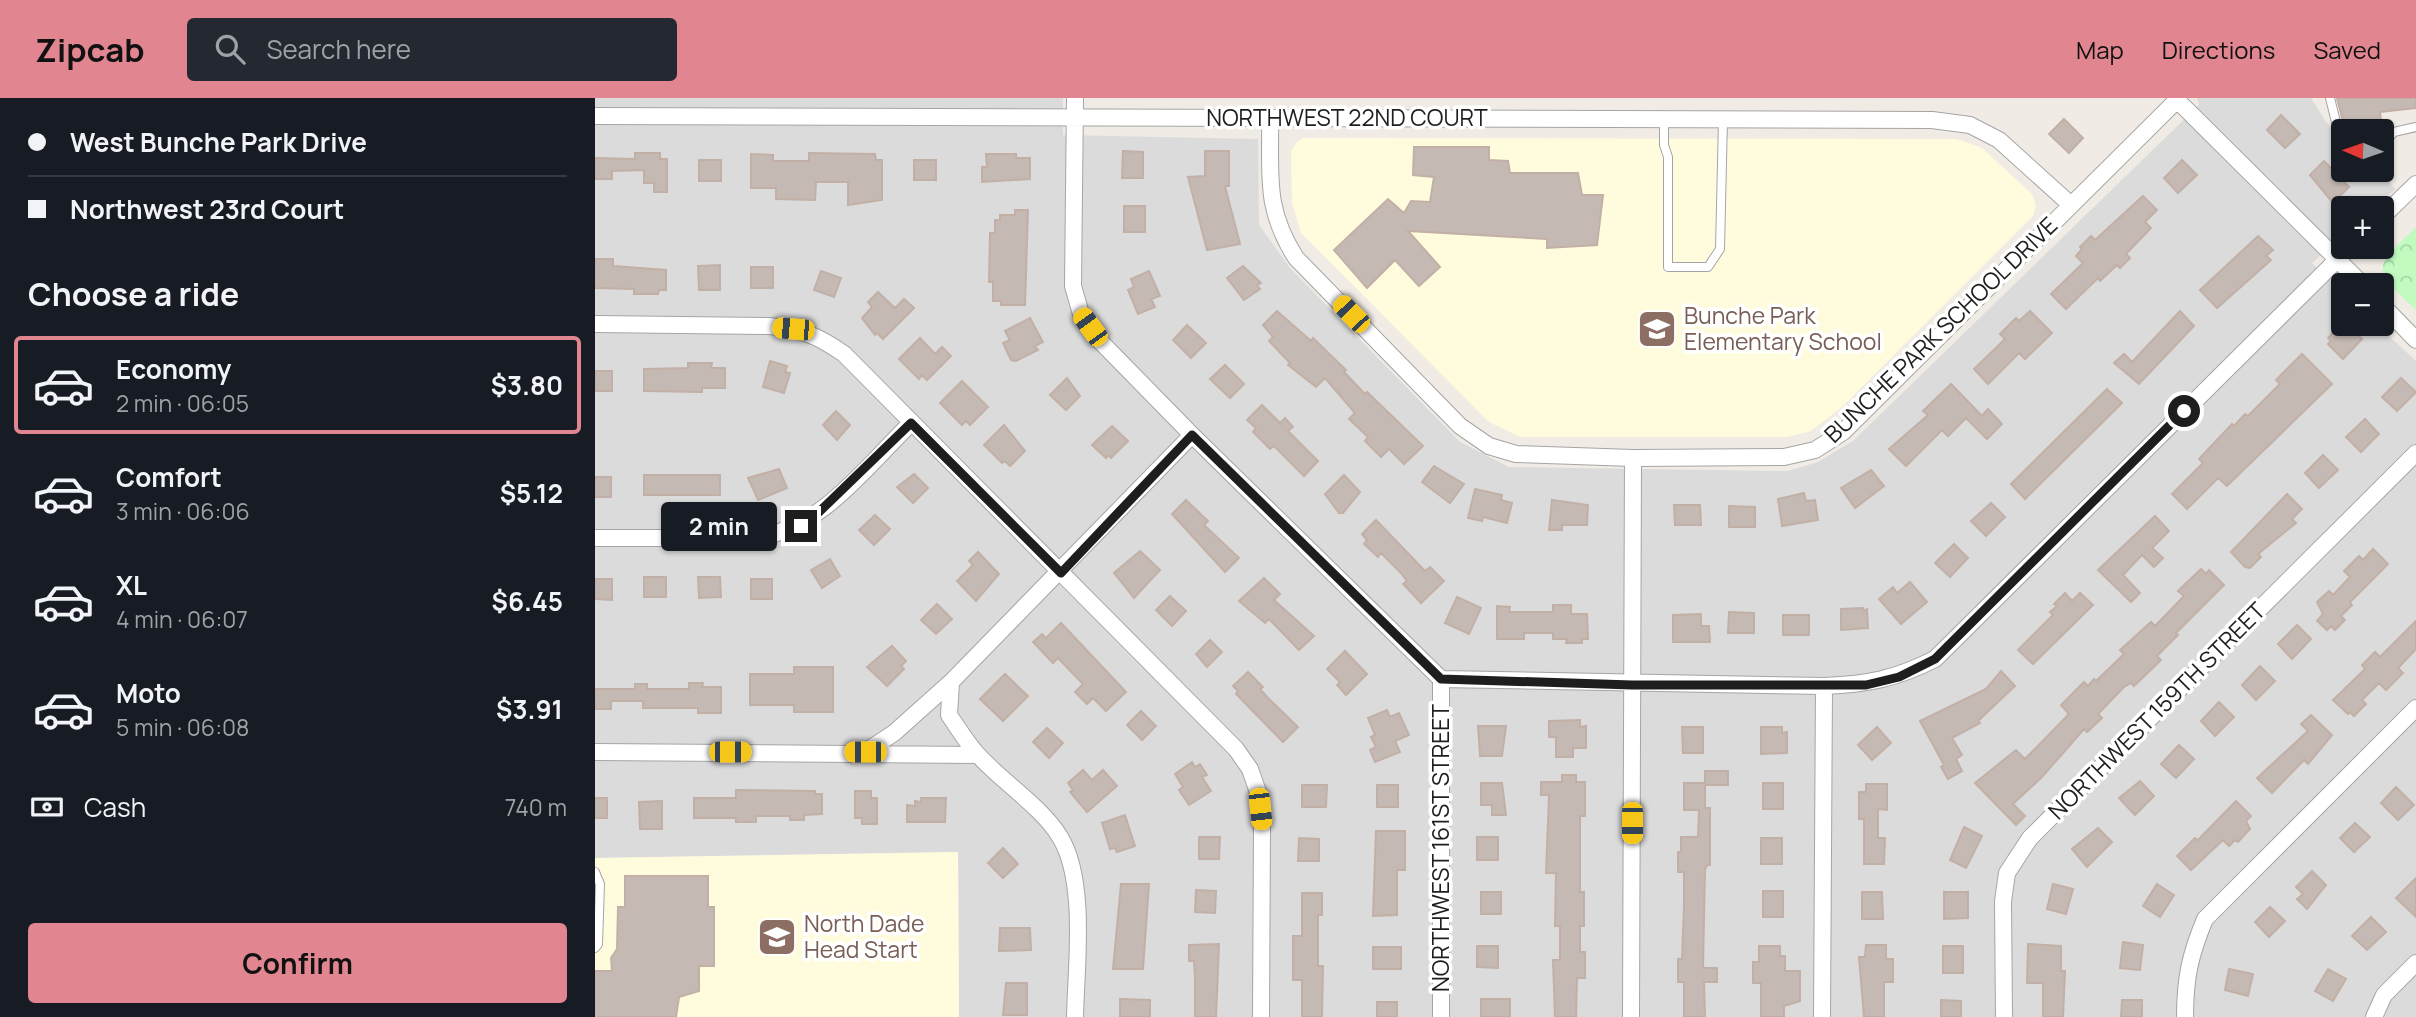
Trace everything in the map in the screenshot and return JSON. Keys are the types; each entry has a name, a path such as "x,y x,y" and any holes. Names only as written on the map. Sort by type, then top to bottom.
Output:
{"street":[{"path":"1075,98 1073,286 1081,314 1098,339 1192,435 1441,679 1632,685 1824,686 1866,685 1899,677 1935,659 2337,259 2351,273"},
{"path":"2177,99 2331,253"},
{"name":"BUNCHE PARK SCHOOL DRIVE","path":"1270,119 1271,199 1279,231 1296,258 1460,426 1489,446 1516,454 1633,458 1784,457 1815,450 1843,432 2177,99"},
{"name":"NORTHWEST 22ND COURT","path":"595,116 1931,120 1970,125 1999,140 2071,205"},
{"path":"2394,205 2416,184"},
{"path":"2394,317 2416,340"},
{"path":"595,324 769,326 793,329 820,337 844,354 1237,749 1250,769 1258,792 1262,826 1261,1017"},
{"path":"595,538 756,538 780,535 801,526 818,513 911,423"},
{"path":"865,752 894,733 951,682 1061,573 1192,435"},
{"name":"NORTHWEST 159TH STREET","path":"2004,1017 2003,901 2007,873 2030,838 2416,453"},
{"path":"1631,1017 1633,458"},
{"name":"NORTHWEST 161ST STREET","path":"1441,679 1441,1017"},
{"path":"949,715 951,682"},
{"path":"1822,1017 1824,686"},
{"path":"2185,1017 2185,979 2190,953 2205,919 2416,708"},
{"path":"921,710 949,715 977,755 1007,781 1060,837 1071,866 1076,899 1075,1017"},
{"path":"948,754 958,743 959,730"},
{"path":"894,733 894,743 899,755"},
{"path":"595,752 865,752 977,755"},
{"path":"2374,1017 2384,995 2416,963"}],"lane":[{"path":"2330,98 2335,119"},
{"path":"1664,119 1664,145 1668,158 1668,267 1708,267 1720,249 1723,119"},
{"path":"2394,133 2416,127"},
{"path":"595,872 600,884 599,944 595,948"}],"shaded area":[{"path":"595,98 1063,98 1063,135 1258,139 1259,225 1290,268 1460,442 1509,467 1788,471 1818,462 1853,441 2199,105 2197,98 2311,98 2331,127 2331,182 2389,182 2396,189 2388,196 2331,196 2331,246 2312,263 2331,281 2331,336 2389,336 2416,361 2416,1017 959,1017 958,852 595,858"},
{"name":"Bunche Park Elementary School","path":"1303,138 1957,139 1982,148 2032,194 2036,205 2033,216 1842,407 1811,431 1788,437 1520,437 1489,422 1301,233 1292,203 1291,151"},
{"name":"North Dade Head Start","path":"958,852 959,1017 595,1017 595,858"}],"green space":[{"path":"2416,227 2416,310 2394,288 2394,273 2384,273 2385,261 2394,259 2394,249"}],"building":[{"path":"2337,98 2416,98 2416,108 2380,112 2381,119 2342,119"},
{"path":"2281,115 2300,134 2285,148 2267,130"},
{"path":"2064,119 2083,138 2069,153 2049,134"},
{"path":"1414,147 1489,147 1489,160 1508,161 1510,173 1578,173 1582,195 1603,195 1597,245 1547,248 1547,239 1408,231 1440,267 1419,286 1395,260 1367,288 1334,250 1388,199 1404,213 1411,201 1430,202 1434,177 1413,175"},
{"path":"1123,151 1143,152 1143,178 1122,178"},
{"path":"1205,151 1229,151 1229,186 1225,186 1240,244 1207,250 1188,177 1205,176"},
{"path":"635,153 660,153 660,159 667,159 667,192 654,192 654,183 644,183 644,170 612,171 612,179 595,179 595,158 635,159"},
{"path":"809,153 875,154 876,160 882,160 882,200 848,205 848,182 816,182 815,200 776,199 776,188 751,188 751,154 773,155 773,161 809,161"},
{"path":"986,154 1016,154 1016,158 1030,158 1030,179 982,182 982,167 987,167"},
{"path":"699,160 721,160 721,181 699,181"},
{"path":"914,160 936,160 936,180 914,180"},
{"path":"2182,160 2197,175 2178,193 2164,178"},
{"path":"2324,161 2331,168 2331,182 2344,182 2349,187 2340,196 2331,196 2331,201 2310,175"},
{"path":"2143,196 2157,210 2145,222 2151,228 2126,254 2130,258 2120,268 2117,265 2100,281 2098,278 2066,309 2051,294 2083,263 2076,256 2082,249 2080,247 2091,236 2095,240"},
{"path":"1124,206 1145,206 1145,232 1124,232"},
{"path":"1015,210 1028,210 1025,305 1001,305 1001,301 993,301 993,282 989,282 990,233 995,233 995,220 1000,220 1000,215 1015,215"},
{"path":"2258,236 2273,250 2266,256 2271,260 2217,308 2200,290"},
{"path":"595,259 613,259 613,266 666,270 666,290 659,290 658,294 634,294 634,289 595,288"},
{"path":"720,265 720,290 699,290 698,266"},
{"path":"1243,266 1261,283 1257,285 1260,289 1244,300 1227,278"},
{"path":"751,267 773,267 773,288 751,288"},
{"path":"821,271 841,278 834,297 814,290"},
{"path":"1149,271 1160,296 1151,299 1155,307 1138,314 1128,290 1134,287 1131,279"},
{"path":"878,292 895,308 904,299 914,308 883,339 877,333 875,335 862,318 872,307 868,302"},
{"path":"1277,311 1311,341 1313,338 1346,370 1344,372 1365,394 1367,392 1423,446 1404,464 1389,449 1381,457 1365,441 1368,437 1349,419 1355,413 1325,378 1316,387 1288,365 1290,363 1269,341 1273,337 1263,325"},
{"path":"2030,311 2052,333 2025,359 2019,353 1988,384 1974,369 2005,339 2000,334 2016,318 2019,321"},
{"path":"2180,311 2194,326 2139,384 2114,363 2124,354 2132,362"},
{"path":"1030,318 1043,342 1035,346 1038,350 1016,361 1011,360 1003,343 1010,340 1005,331"},
{"path":"1187,325 1206,343 1191,358 1173,340"},
{"path":"2331,335 2359,336 2362,339 2343,359 2328,344 2331,341 2328,338"},
{"path":"920,338 935,354 942,347 951,356 927,380 922,375 919,379 899,359"},
{"path":"2302,354 2332,384 2227,486 2218,478 2187,509 2172,494 2203,463 2199,459 2232,424 2234,426 2245,414 2248,416 2280,384 2276,380"},
{"path":"770,361 787,366 785,372 790,373 784,393 763,387"},
{"path":"688,363 712,363 711,368 725,368 725,388 702,388 702,392 644,391 644,369 688,368"},
{"path":"1225,365 1244,384 1230,398 1210,379"},
{"path":"595,371 612,371 612,391 595,391"},
{"path":"1067,378 1080,396 1066,410 1050,395"},
{"path":"2401,378 2416,392 2397,411 2382,397"},
{"path":"962,381 988,407 970,425 966,421 962,425 940,403"},
{"path":"1951,384 1982,416 1988,409 2002,424 1987,439 1966,418 1948,436 1942,430 1906,466 1889,449 1928,415 1923,411"},
{"path":"2107,389 2122,403 2025,499 2011,484"},
{"path":"1262,405 1280,423 1285,418 1293,427 1288,431 1318,461 1304,476 1274,446 1270,449 1253,432 1256,428 1247,420"},
{"path":"836,411 850,425 837,440 823,425"},
{"path":"2365,419 2379,434 2361,452 2346,437"},
{"path":"1004,425 1025,451 1010,466 1005,461 1002,463 984,445"},
{"path":"1112,426 1128,441 1111,458 1109,455 1106,458 1092,445"},
{"path":"2323,455 2338,470 2319,488 2305,473"},
{"path":"1434,466 1464,484 1450,503 1422,482"},
{"path":"779,469 787,488 758,500 748,478"},
{"path":"1871,470 1884,486 1855,508 1841,488"},
{"path":"914,474 928,488 913,503 897,487"},
{"path":"644,475 720,475 720,495 644,495"},
{"path":"1344,475 1360,492 1343,513 1339,513 1325,494"},
{"path":"595,477 611,477 611,497 595,497"},
{"path":"1475,489 1502,495 1501,500 1512,503 1507,523 1483,517 1482,521 1468,518"},
{"path":"1804,493 1806,501 1815,500 1818,520 1782,526 1778,499"},
{"path":"2287,494 2302,509 2292,519 2296,523 2258,554 2261,557 2250,568 2245,567 2231,552"},
{"path":"1186,500 1208,521 1204,525 1239,558 1225,572 1172,514"},
{"path":"1552,500 1588,505 1587,525 1562,525 1562,530 1549,530"},
{"path":"1991,503 2005,517 1986,536 1971,521"},
{"path":"1674,505 1700,505 1701,525 1675,525"},
{"path":"1729,506 1755,507 1755,527 1729,527"},
{"path":"875,515 890,529 874,545 859,530"},
{"path":"2155,516 2169,531 2152,548 2163,558 2154,567 2142,555 2123,575 2140,593 2131,602 2098,570"},
{"path":"1376,520 1425,571 1430,567 1444,581 1421,603 1403,584 1407,581 1401,573 1381,553 1378,557 1364,544 1367,540 1362,534"},
{"path":"1954,544 1968,558 1950,577 1935,563"},
{"path":"2373,549 2388,564 2350,602 2352,605 2341,616 2345,620 2335,630 2331,626 2327,630 2317,621 2323,614 2317,602 2329,591 2333,595 2350,577 2344,571 2359,556 2363,560"},
{"path":"1140,551 1160,570 1134,598 1114,573"},
{"path":"978,552 999,574 976,601 957,581 973,565 969,561"},
{"path":"830,559 840,576 822,588 811,570"},
{"path":"2201,569 2206,574 2209,570 2224,585 2176,633 2178,635 2157,656 2161,660 2134,686 2131,683 2124,687 2098,714 2102,718 2087,732 2084,729 2042,777 2013,804 2025,816 2016,825 1975,783 2016,750 2025,759 2069,714 2061,705 2084,682 2088,686 2094,679 2096,681 2124,654 2120,650 2151,622 2155,626 2184,596 2178,591"},
{"path":"644,577 666,577 666,597 644,597"},
{"path":"698,577 720,577 721,597 699,598"},
{"path":"1264,578 1280,594 1274,600 1314,636 1299,650 1269,619 1265,623 1239,601"},
{"path":"595,579 612,579 612,600 595,599"},
{"path":"751,579 772,579 772,599 751,599"},
{"path":"1910,582 1927,602 1901,624 1879,599 1893,587 1897,593"},
{"path":"2065,593 2072,601 2080,593 2093,605 2033,664 2018,650 2053,615 2050,612 2057,606 2054,604"},
{"path":"1170,596 1186,611 1172,626 1156,610"},
{"path":"1457,597 1481,608 1469,634 1445,623"},
{"path":"937,604 952,619 936,634 921,620"},
{"path":"1553,605 1571,605 1571,614 1587,614 1588,639 1582,639 1582,643 1566,643 1567,639 1553,639 1553,633 1524,633 1524,639 1497,639 1497,606 1510,607 1509,612 1553,612"},
{"path":"1863,608 1864,611 1867,609 1868,628 1841,630 1841,609"},
{"path":"1729,612 1754,613 1754,633 1728,633"},
{"path":"1701,614 1701,626 1709,626 1710,642 1673,642 1673,615"},
{"path":"1783,615 1809,615 1809,635 1783,635"},
{"path":"2416,621 2416,649 2398,668 2403,673 2386,690 2379,683 2362,700 2366,704 2354,716 2350,712 2348,714 2333,700 2365,669 2362,665 2375,652 2380,657"},
{"path":"1061,623 1126,692 1106,711 1093,698 1087,704 1075,692 1083,684 1058,658 1053,663 1033,642 1042,634 1046,638"},
{"path":"2297,625 2311,639 2292,659 2278,644"},
{"path":"1210,640 1222,652 1207,667 1196,654"},
{"path":"892,646 906,661 901,666 904,669 887,686 867,667"},
{"path":"1345,651 1367,674 1346,695 1337,685 1340,682 1327,669"},
{"path":"2260,666 2275,681 2256,700 2242,685"},
{"path":"794,667 833,667 833,712 794,712 794,705 750,705 750,674 794,674"},
{"path":"2001,671 2015,686 1978,721 1980,723 1952,738 1962,755 1956,759 1962,771 1948,779 1941,767 1944,765 1920,721 1986,689"},
{"path":"1248,672 1263,687 1260,689 1267,697 1298,727 1283,742 1236,694 1238,691 1233,686"},
{"path":"1005,674 1028,696 1003,721 980,699"},
{"path":"689,683 703,683 702,687 721,687 721,713 698,713 698,708 643,708 643,701 611,701 611,709 595,709 595,689 635,689 635,684 647,684 647,689 689,689"},
{"path":"2219,702 2234,717 2215,736 2201,721"},
{"path":"1387,710 1390,717 1399,713 1409,735 1395,741 1400,752 1375,762 1370,750 1376,747 1371,737 1375,735 1368,718"},
{"path":"1141,711 1156,726 1142,740 1127,725"},
{"path":"2311,715 2332,735 2308,764 2304,760 2272,793 2257,778 2308,731 2301,724"},
{"path":"1580,720 1580,727 1586,726 1586,748 1573,748 1573,757 1556,757 1556,737 1549,737 1549,721"},
{"path":"1478,726 1506,726 1502,756 1480,756"},
{"path":"1682,727 1703,727 1703,753 1683,753"},
{"path":"1761,727 1782,727 1782,733 1787,732 1787,753 1761,754"},
{"path":"1877,727 1891,743 1872,760 1858,745"},
{"path":"1047,728 1063,743 1049,758 1033,742"},
{"path":"2179,745 2194,759 2176,778 2161,764"},
{"path":"1192,762 1195,767 1200,764 1207,775 1202,777 1211,791 1189,805 1179,790 1183,787 1175,774"},
{"path":"1083,770 1092,780 1103,770 1117,786 1087,812 1070,792 1073,790 1068,783"},
{"path":"1705,771 1728,771 1728,785 1705,785"},
{"path":"1562,775 1576,775 1576,782 1585,782 1585,816 1580,816 1580,892 1584,892 1584,926 1580,926 1580,952 1585,952 1585,978 1577,978 1576,1017 1555,1017 1553,960 1560,960 1560,926 1555,926 1556,873 1546,873 1549,795 1541,795 1541,782 1562,782"},
{"path":"2140,781 2154,796 2135,815 2119,798"},
{"path":"1481,783 1502,783 1506,815 1492,815 1492,805 1481,805"},
{"path":"1684,783 1705,783 1705,808 1710,808 1710,865 1707,865 1705,870 1703,968 1717,968 1717,982 1704,982 1705,1017 1684,1017 1684,982 1678,982 1678,959 1682,959 1684,872 1678,872 1678,852 1681,852 1681,837 1698,837 1699,810 1684,810"},
{"path":"1763,783 1783,783 1783,809 1763,809"},
{"path":"1866,784 1887,784 1887,810 1878,809 1878,838 1885,838 1884,864 1864,864 1864,819 1859,819 1859,792 1866,792"},
{"path":"1302,785 1327,785 1326,807 1302,807"},
{"path":"1377,785 1398,785 1398,807 1377,807"},
{"path":"2396,787 2414,805 2398,820 2381,803"},
{"path":"736,790 815,791 815,794 822,794 822,814 804,815 804,820 790,820 790,816 756,816 756,822 736,822 736,818 694,818 694,798 736,798"},
{"path":"855,791 871,791 871,798 877,798 877,824 862,824 862,818 855,818"},
{"path":"595,798 607,798 607,818 595,818"},
{"path":"921,798 946,798 945,822 907,822 907,805 915,806 915,801 921,802"},
{"path":"662,801 662,829 640,829 639,802"},
{"path":"2236,801 2251,816 2246,821 2250,829 2238,842 2235,840 2229,846 2223,840 2191,870 2177,856 2195,838 2198,840"},
{"path":"1125,815 1135,846 1117,852 1115,848 1110,849 1102,823"},
{"path":"2355,823 2370,837 2354,852 2340,838"},
{"path":"1964,827 1982,836 1966,868 1950,860"},
{"path":"2098,828 2112,842 2087,867 2072,849"},
{"path":"1376,831 1405,831 1405,870 1397,870 1397,915 1373,916"},
{"path":"1199,837 1220,837 1219,859 1199,859"},
{"path":"1477,837 1498,837 1498,860 1477,860"},
{"path":"1299,838 1319,839 1319,861 1298,861"},
{"path":"1761,838 1782,838 1782,864 1761,864"},
{"path":"1003,848 1018,864 1003,878 988,863"},
{"path":"2312,871 2326,885 2307,909 2297,899 2303,894 2296,887"},
{"path":"625,876 708,876 708,907 714,907 714,966 699,966 699,991 679,997 676,1017 595,1017 595,971 612,971 611,958 617,949 618,907 625,907"},
{"path":"2416,878 2416,917 2396,898"},
{"path":"1121,884 1149,884 1143,969 1113,969"},
{"path":"2053,884 2073,889 2066,914 2047,909"},
{"path":"2157,884 2174,895 2160,917 2143,906"},
{"path":"1196,890 1216,891 1215,913 1195,912"},
{"path":"1763,891 1783,891 1783,917 1763,917"},
{"path":"1481,892 1501,892 1501,914 1481,914"},
{"path":"1862,892 1882,892 1883,919 1862,919"},
{"path":"1944,892 1968,892 1968,918 1944,919"},
{"path":"1302,893 1322,893 1322,915 1318,915 1318,966 1323,966 1322,1017 1302,1017 1302,980 1293,980 1293,936 1302,936"},
{"path":"2270,907 2285,921 2269,937 2255,922"},
{"path":"2371,917 2386,932 2367,950 2352,936"},
{"path":"1000,928 1030,928 1031,950 999,951"},
{"path":"2123,942 2143,945 2140,970 2120,968"},
{"path":"1219,944 1216,1017 1195,1017 1194,961 1189,961 1189,945"},
{"path":"2028,944 2061,946 2061,971 2065,971 2063,1017 2043,1017 2043,983 2027,983"},
{"path":"1866,945 1886,945 1886,959 1893,959 1893,982 1884,982 1884,1017 1864,1017 1859,957 1865,957"},
{"path":"1477,946 1498,946 1498,968 1477,967"},
{"path":"1759,946 1780,946 1780,956 1785,956 1785,971 1800,971 1800,1001 1784,1006 1784,1017 1761,1017 1761,983 1753,983 1753,962 1759,962"},
{"path":"1943,946 1963,946 1963,973 1943,973"},
{"path":"1373,947 1401,947 1401,969 1373,969"},
{"path":"2229,969 2253,974 2248,996 2225,990"},
{"path":"2328,969 2346,979 2333,1001 2315,991"},
{"path":"1006,983 1027,983 1027,1015 1003,1015"},
{"path":"1120,999 1150,1000 1150,1017 1120,1017"},
{"path":"1481,999 1510,999 1510,1017 1481,1017"},
{"path":"1941,1000 1961,1001 1961,1017 1941,1017"},
{"path":"2122,1000 2142,1000 2142,1017 2121,1017"},
{"path":"1377,1002 1397,1002 1397,1017 1377,1017"}],"place":[{"name":"Bunche Park Elementary School","path":"1657,329"},
{"name":"North Dade Head Start","path":"777,937"}],"route":[{"path":"801,526 818,513 911,423 1061,573 1192,435 1441,679 1632,685 1866,685 1899,677 1935,659 2184,411"}]}
